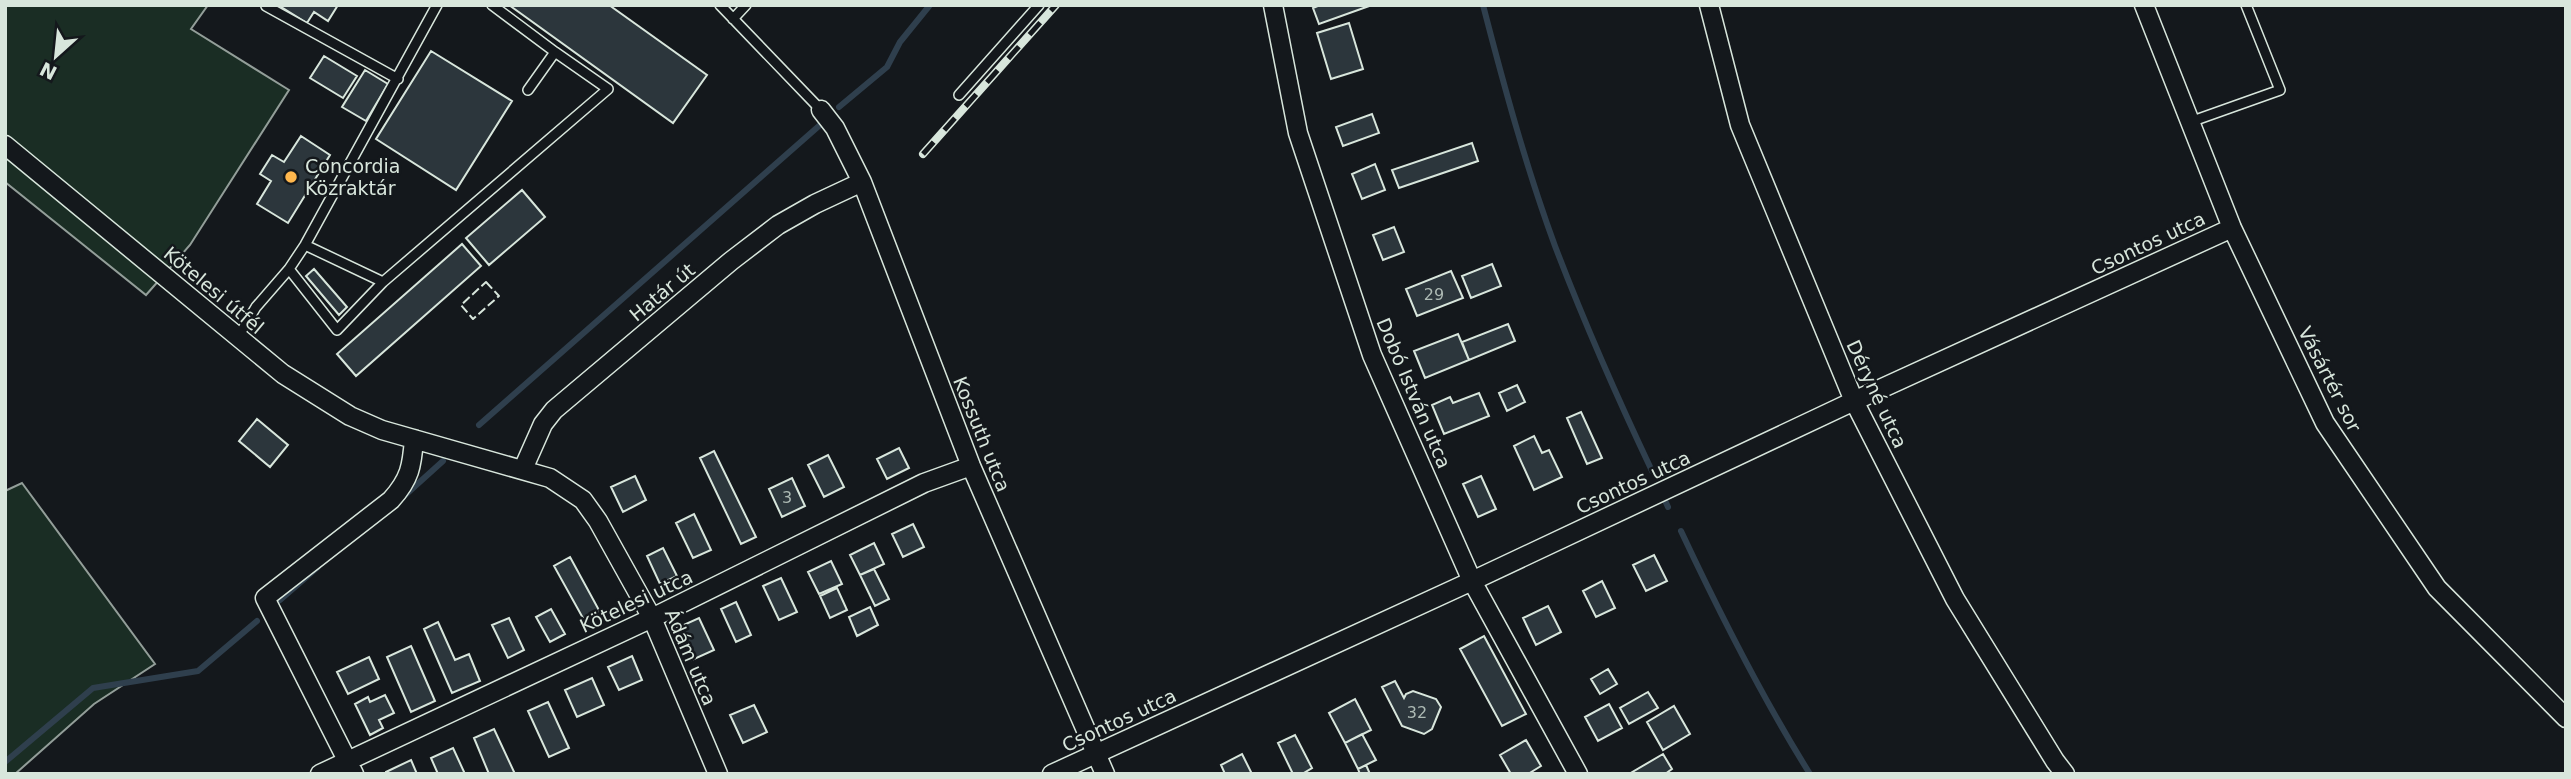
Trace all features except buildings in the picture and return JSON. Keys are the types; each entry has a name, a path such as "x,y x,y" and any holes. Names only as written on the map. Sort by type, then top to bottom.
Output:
{"street":[{"name":"Dobó István utca","path":"1273,5 1298,134 1372,355 1472,581 1577,774"},
{"name":"Déryné utca","path":"1709,5 1740,125 1854,401 1955,599 2065,774"},
{"name":"Vásártér sor","path":"2144,5 2232,228 2325,423 2437,588 2566,718"},
{"name":"Kossuth utca","path":"821,110 835,128 862,182 971,466 1105,774"},
{"name":"Kötelesi útfél","path":"5,145 283,374 332,406 382,430 414,439"},
{"name":"Határ út","path":"523,469 543,424 569,398 731,261 778,225 862,182"},
{"name":"Csontos utca","path":"1052,774 2232,228"},
{"name":"Ádám utca","path":"414,439 550,478 583,500 598,521 652,618 718,774"},
{"path":"351,767 265,598 391,500 405,485 412,465 414,439"},
{"name":"Kötelesi utca","path":"320,774 351,767 924,483 971,466"}],"lane":[{"path":"238,337 256,307 305,246 437,5"},
{"path":"289,269 337,330 383,282 608,89 492,5"},
{"path":"720,5 821,110"},
{"path":"733,19 746,5"},
{"path":"959,95 1039,5"},
{"path":"2190,122 2280,90 2246,5"},
{"path":"266,6 398,79"},
{"path":"528,90 555,52"},
{"path":"305,246 383,282"}],"green space":[{"path":"5,5 208,5 191,29 289,90 190,245 146,295 5,182"},
{"path":"22,483 155,664 94,704 15,774 5,774 5,491"}],"waterway":[{"path":"839,107 887,67 900,42 930,5"},
{"path":"1483,5 1516,126 1555,246 1601,359 1652,471"},
{"path":"479,425 820,125"},
{"path":"402,498 443,461"},
{"path":"1663,496 1668,507"},
{"path":"1681,531 1742,654 1810,774"},
{"path":"280,600 318,567"},
{"path":"5,762 93,688 198,671 257,621"}],"railway":[{"path":"923,154 1056,5"}],"fence":[{"path":"486,282 499,296 473,319 461,305 486,282"}],"place":[{"name":"Concordia Közraktár","path":"291,177"}]}
